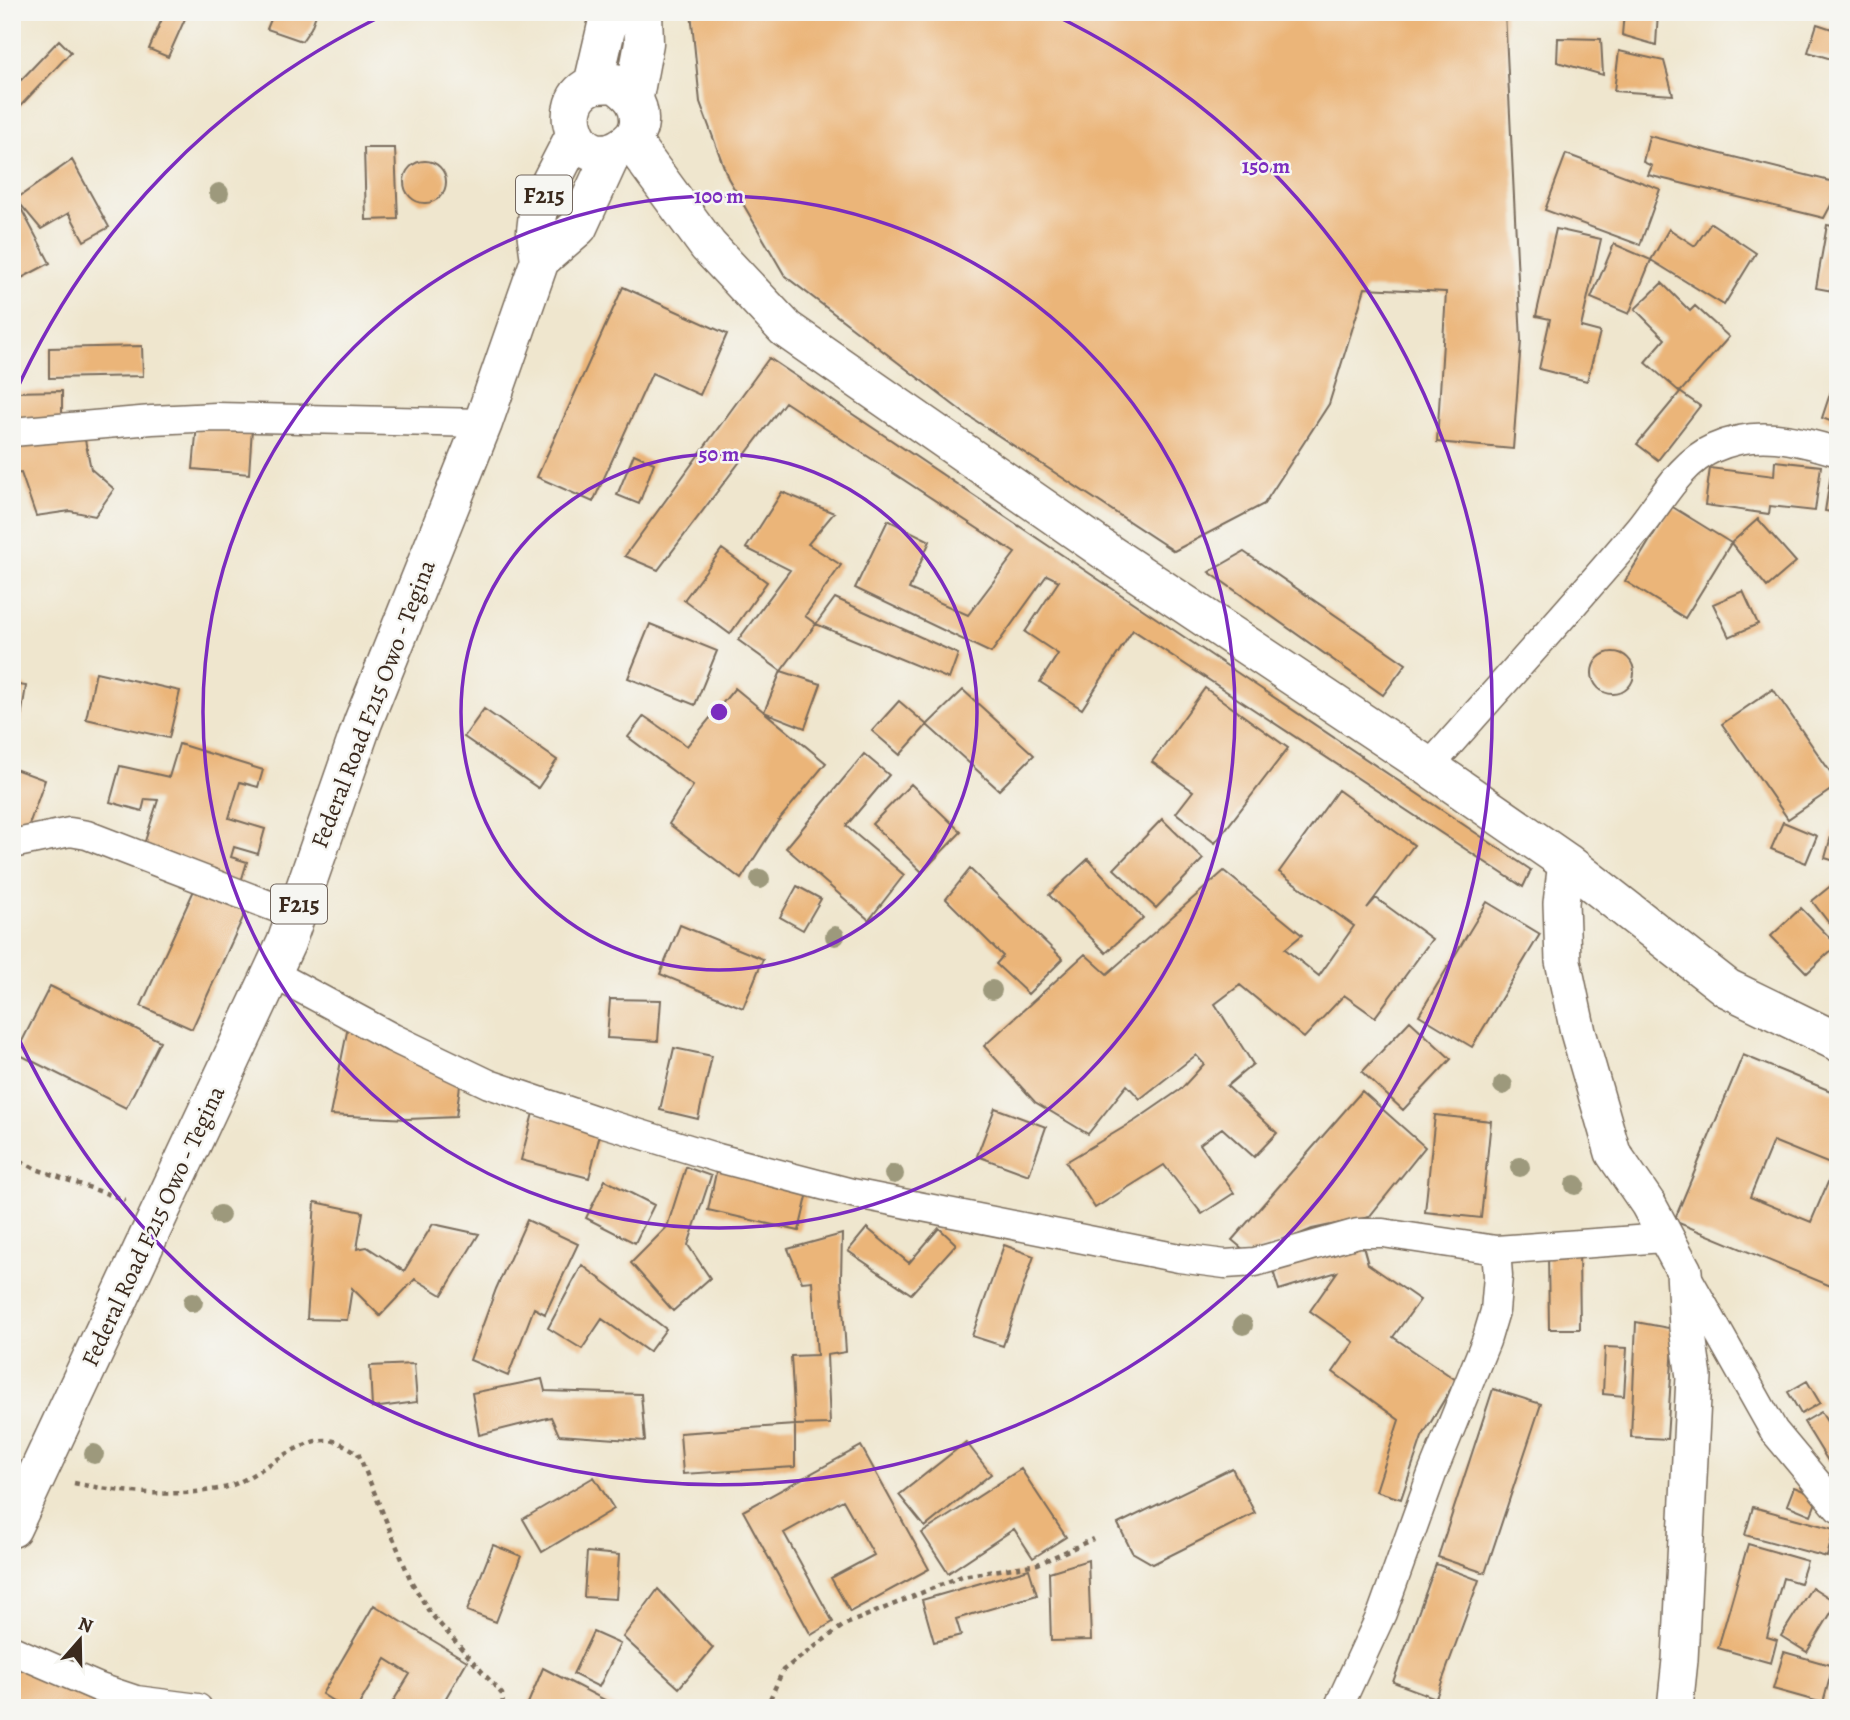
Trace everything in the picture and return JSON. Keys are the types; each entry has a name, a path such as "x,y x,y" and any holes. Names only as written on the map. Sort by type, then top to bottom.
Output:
{"main road":[{"name":"F215","path":"610,12 593,85 577,97 570,116 575,135 584,146 595,152 622,147"},
{"name":"F215","path":"634,97 644,43 643,12"},
{"path":"593,85 615,83 634,97"},
{"name":"Federal Road F215 Owo - Tegina","path":"12,1528 286,943 363,722 482,423 540,260 578,227 622,147 638,128 639,112 634,97"},
{"name":"F215","path":"540,260 536,232 539,205 575,135"},
{"path":"622,147 708,246 786,329 1111,555 1429,767 1566,862 1727,988 1838,1042"}],"street":[{"path":"12,432 216,417 482,423"},
{"path":"1429,767 1639,527 1694,458 1715,447 1745,437 1773,437 1838,452"},
{"path":"12,844 70,832 87,835 295,915"},
{"path":"1566,862 1561,902 1563,961 1578,1032 1613,1153 1648,1204 1664,1238 1774,1431 1838,1508"},
{"path":"272,973 393,1038 489,1084 598,1121 718,1158 852,1192 1179,1258 1225,1264 1255,1262 1359,1233 1383,1233 1496,1250 1664,1238"},
{"path":"1338,1708 1382,1613 1432,1474 1486,1341 1495,1311 1498,1276 1496,1250"},
{"path":"1675,1708 1694,1377 1686,1328 1684,1271"},
{"path":"12,1650 135,1700 198,1708"}],"path":[{"path":"12,1156 36,1169 159,1213"},
{"path":"38,1476 131,1492 175,1493 225,1488 304,1445 332,1440 358,1453 411,1581 430,1614 502,1693 503,1708"},
{"path":"766,1708 783,1670 844,1625 962,1576 1038,1564 1093,1539"}],"building":[{"path":"165,12 188,12 168,57 149,49"},
{"path":"274,12 317,12 302,41 267,29"},
{"path":"691,12 1505,12 1521,341 1513,449 1437,442 1446,292 1365,288 1329,404 1264,504 1174,551 964,413 785,276 728,178 700,102"},
{"path":"1624,12 1658,12 1656,45 1622,35"},
{"path":"1817,24 1838,31 1838,61 1808,52"},
{"path":"1558,38 1601,39 1603,75 1557,62"},
{"path":"59,40 71,52 12,115 12,72 21,80"},
{"path":"1619,51 1664,61 1673,95 1614,91"},
{"path":"1649,136 1838,183 1838,192 1824,218 1648,175 1652,166 1643,162"},
{"path":"364,148 395,148 398,219 366,220"},
{"path":"1566,154 1660,189 1640,245 1545,210"},
{"path":"72,160 109,227 84,241 69,213 41,229 16,199"},
{"path":"425,161 440,167 446,182 440,197 425,203 410,197 404,182 410,167"},
{"path":"16,199 50,263 14,282 12,201"},
{"path":"1711,223 1756,253 1724,305 1651,260 1669,229 1695,246"},
{"path":"1827,225 1838,227 1838,292 1816,288"},
{"path":"1556,229 1601,239 1581,327 1600,332 1587,381 1539,369 1550,319 1536,316"},
{"path":"1614,244 1651,260 1629,314 1591,298"},
{"path":"1662,283 1690,311 1695,306 1729,337 1680,392 1645,362 1665,339 1635,309"},
{"path":"623,287 727,334 700,395 652,373 593,502 537,477"},
{"path":"142,346 143,376 49,378 49,348"},
{"path":"769,358 1531,870 1523,887 1133,630 1082,709 1040,682 1058,654 1025,632 1059,581 1047,575 991,653 855,588 888,520 930,541 909,589 968,615 1015,553 785,402 658,570 625,556"},
{"path":"1838,373 1838,424 1822,418"},
{"path":"62,391 62,422 12,423 12,392"},
{"path":"1680,392 1700,406 1658,460 1637,444"},
{"path":"197,424 252,428 249,474 193,469"},
{"path":"84,435 91,469 114,489 95,516 70,511 36,516 21,473 12,474 12,446"},
{"path":"634,454 654,463 639,504 617,495"},
{"path":"1775,461 1821,466 1815,511 1770,506 1769,514 1705,505 1710,468 1774,476"},
{"path":"1831,474 1838,475 1838,513 1825,511"},
{"path":"782,492 834,513 808,544 841,565 805,616 816,624 781,671 738,640 790,570 746,548"},
{"path":"1671,506 1731,543 1685,618 1625,581"},
{"path":"1758,519 1796,562 1767,587 1731,543"},
{"path":"722,549 767,582 730,634 684,600"},
{"path":"1244,552 1406,664 1383,695 1209,572"},
{"path":"1743,591 1758,624 1729,637 1713,604"},
{"path":"835,598 958,654 949,679 816,624"},
{"path":"650,624 717,651 695,705 628,678"},
{"path":"1613,652 1628,658 1634,673 1628,688 1613,694 1598,688 1592,673 1598,658"},
{"path":"781,671 821,684 805,728 764,712"},
{"path":"96,672 180,691 169,738 86,719"},
{"path":"12,684 26,686 20,724 12,722"},
{"path":"735,688 826,763 778,821 741,879 669,824 693,786 628,737 644,716 687,746"},
{"path":"1205,688 1288,748 1215,843 1176,813 1193,791 1152,762"},
{"path":"1773,689 1838,783 1788,819 1722,724"},
{"path":"963,690 1034,755 999,790 927,725"},
{"path":"899,701 927,725 900,755 872,731"},
{"path":"484,709 557,760 538,788 464,737"},
{"path":"179,744 263,770 258,787 240,782 229,818 265,829 258,854 234,847 231,857 247,862 240,885 141,854 158,800 145,799 142,811 110,802 120,766 169,777"},
{"path":"864,754 889,775 846,826 904,875 869,920 786,848"},
{"path":"12,768 45,780 26,833 12,828"},
{"path":"911,784 961,832 922,872 872,824"},
{"path":"1338,790 1414,845 1367,908 1376,898 1432,939 1375,1017 1344,995 1304,1038 1240,985 1215,1004 1253,1064 1227,1086 1277,1133 1254,1157 1222,1128 1200,1144 1234,1193 1202,1214 1164,1165 1095,1208 1066,1162 1181,1089 1204,1064 1196,1055 1140,1099 1127,1085 1088,1134 1035,1102 984,1046 1085,954 1107,974 1224,871 1302,935 1285,949 1319,976 1354,926 1279,872"},
{"path":"1162,819 1203,859 1156,908 1114,869"},
{"path":"1783,822 1817,836 1806,863 1771,849"},
{"path":"1835,822 1838,823 1838,862 1825,858"},
{"path":"1088,859 1143,918 1106,953 1049,895"},
{"path":"970,869 1063,959 1028,994 996,964 1003,956 946,899"},
{"path":"1838,880 1838,916 1829,923 1812,901"},
{"path":"797,886 821,899 803,930 780,917"},
{"path":"195,888 246,911 192,1029 141,1006"},
{"path":"1487,902 1540,934 1472,1047 1419,1015"},
{"path":"1801,908 1837,945 1807,973 1771,936"},
{"path":"680,925 763,959 743,1008 660,974"},
{"path":"50,986 160,1041 126,1108 16,1053"},
{"path":"610,999 661,1000 658,1041 607,1038"},
{"path":"1410,1021 1451,1059 1403,1110 1362,1072"},
{"path":"349,1022 460,1085 456,1117 408,1119 330,1115"},
{"path":"674,1048 712,1056 698,1119 660,1110"},
{"path":"1743,1055 1838,1094 1838,1289 1674,1221","holes":["1773,1141 1835,1166 1811,1222 1750,1197"]},
{"path":"1362,1091 1425,1147 1369,1217 1312,1229 1250,1255 1232,1240"},
{"path":"995,1108 1046,1127 1029,1175 977,1156"},
{"path":"533,1113 601,1130 589,1178 521,1160"},
{"path":"1435,1115 1491,1121 1481,1218 1425,1212"},
{"path":"686,1167 711,1176 688,1245 710,1278 673,1311 631,1263 667,1227"},
{"path":"717,1168 809,1188 799,1231 708,1210"},
{"path":"605,1180 654,1205 635,1243 586,1218"},
{"path":"315,1202 363,1212 357,1249 367,1247 404,1271 433,1224 479,1234 442,1295 415,1279 380,1316 352,1288 347,1320 307,1319"},
{"path":"527,1220 578,1244 545,1314 534,1308 508,1376 470,1360 496,1289"},
{"path":"867,1228 909,1263 939,1228 956,1244 911,1294 848,1251"},
{"path":"842,1234 841,1279 846,1352 827,1355 830,1424 795,1425 791,1356 817,1355 812,1281 802,1282 788,1249"},
{"path":"1360,1235 1368,1264 1420,1300 1393,1337 1456,1380 1422,1437 1401,1499 1376,1491 1399,1420 1333,1372 1354,1342 1310,1311 1337,1272 1279,1290 1270,1261"},
{"path":"1004,1245 1034,1256 1003,1346 972,1336"},
{"path":"1579,1249 1580,1329 1549,1329 1548,1250"},
{"path":"582,1265 666,1329 649,1352 602,1319 582,1349 548,1328"},
{"path":"1636,1322 1674,1329 1667,1439 1631,1437"},
{"path":"1605,1347 1627,1348 1624,1396 1603,1394"},
{"path":"414,1364 417,1402 372,1408 370,1366"},
{"path":"542,1379 545,1391 641,1394 645,1441 559,1435 551,1417 479,1435 472,1393"},
{"path":"1807,1381 1820,1403 1801,1414 1788,1392"},
{"path":"1493,1389 1541,1404 1485,1573 1438,1557"},
{"path":"1821,1412 1838,1439 1838,1456 1828,1461 1804,1422"},
{"path":"795,1425 795,1467 683,1474 680,1433"},
{"path":"966,1442 991,1474 925,1527 899,1495"},
{"path":"861,1446 929,1569 850,1612 831,1578 874,1555 843,1500 784,1533 833,1622 811,1635 743,1511"},
{"path":"1232,1468 1255,1513 1153,1564 1132,1552 1118,1524"},
{"path":"1021,1469 1066,1537 1033,1558 1014,1529 948,1573 922,1533"},
{"path":"594,1477 614,1509 542,1552 523,1519"},
{"path":"1794,1487 1818,1497 1811,1515 1787,1505"},
{"path":"1753,1507 1834,1529 1827,1557 1745,1535"},
{"path":"1748,1544 1807,1561 1800,1583 1783,1578 1767,1637 1777,1640 1771,1663 1718,1648"},
{"path":"493,1545 521,1556 496,1622 467,1611"},
{"path":"587,1552 619,1555 616,1599 584,1597"},
{"path":"1088,1560 1091,1640 1051,1641 1049,1572"},
{"path":"1436,1564 1479,1580 1436,1698 1393,1682"},
{"path":"1029,1569 1037,1595 956,1619 961,1635 934,1642 922,1600"},
{"path":"1812,1587 1837,1603 1807,1652 1781,1636"},
{"path":"658,1589 713,1648 679,1688 623,1637"},
{"path":"374,1605 467,1661 440,1708 389,1708 410,1674 386,1659 357,1708 344,1708 322,1694"},
{"path":"593,1632 620,1644 599,1687 573,1674"},
{"path":"1784,1652 1833,1666 1823,1703 1773,1689"},
{"path":"12,1663 98,1697 94,1708 12,1708"},
{"path":"543,1668 605,1700 616,1708 526,1708"}]}
